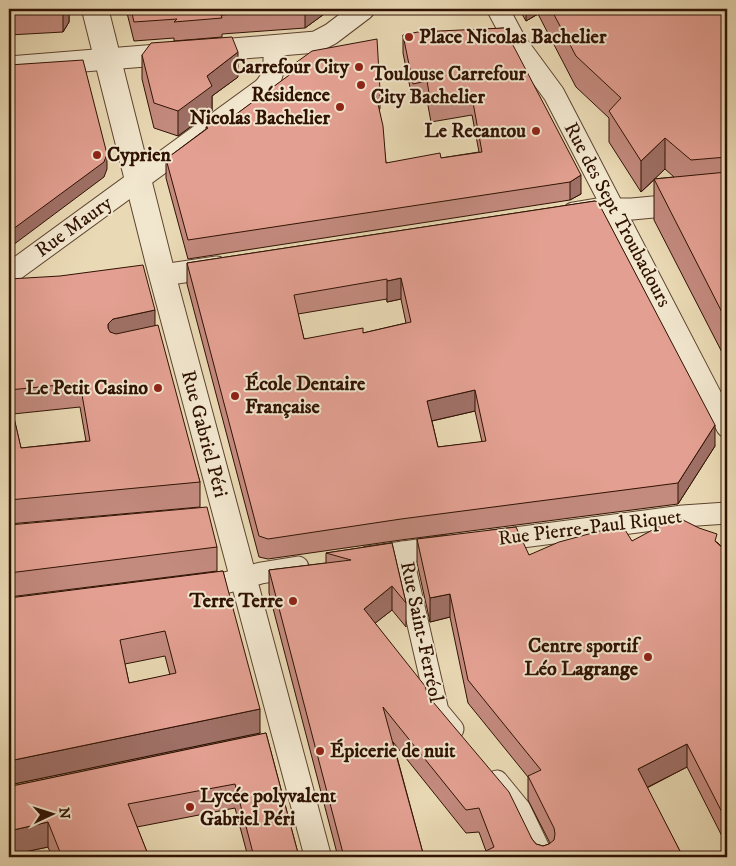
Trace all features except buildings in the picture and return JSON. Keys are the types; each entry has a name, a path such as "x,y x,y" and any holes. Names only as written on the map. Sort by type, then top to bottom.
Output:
{"street":[{"name":"Rue Gabriel Péri","path":"95,9 163,275 217,518 242,578 277,741 318,857"},
{"path":"9,66 316,42 331,34 364,9"},
{"name":"Rue des Sept Troubadours","path":"498,9 515,41 554,94 727,427"},
{"name":"Rue Maury","path":"9,274 270,82 275,71 274,46"},
{"path":"558,215 598,209 632,209 727,200"},
{"path":"163,275 233,264"},
{"name":"Rue Pierre-Paul Riquet","path":"346,560 683,516 727,513"},
{"name":"Rue Saint-Ferréol","path":"403,552 438,711 463,741"},
{"path":"177,589 225,583 261,572 318,564"},
{"path":"482,764 520,809 543,857"}],"place":[{"name":"Place Nicolas Bachelier","path":"409,37"},
{"name":"Carrefour City","path":"359,67"},
{"name":"Toulouse Carrefour City Bachelier","path":"361,85"},
{"name":"Résidence Nicolas Bachelier","path":"340,107"},
{"name":"Le Recantou","path":"536,131"},
{"name":"Cyprien","path":"97,155"},
{"name":"Le Petit Casino","path":"158,388"},
{"name":"École Dentaire Française","path":"235,396"},
{"name":"Terre Terre","path":"293,601"},
{"name":"Centre sportif Léo Lagrange","path":"648,657"},
{"name":"Épicerie de nuit","path":"320,751"},
{"name":"Lycée polyvalent Gabriel Péri","path":"190,807"}]}
